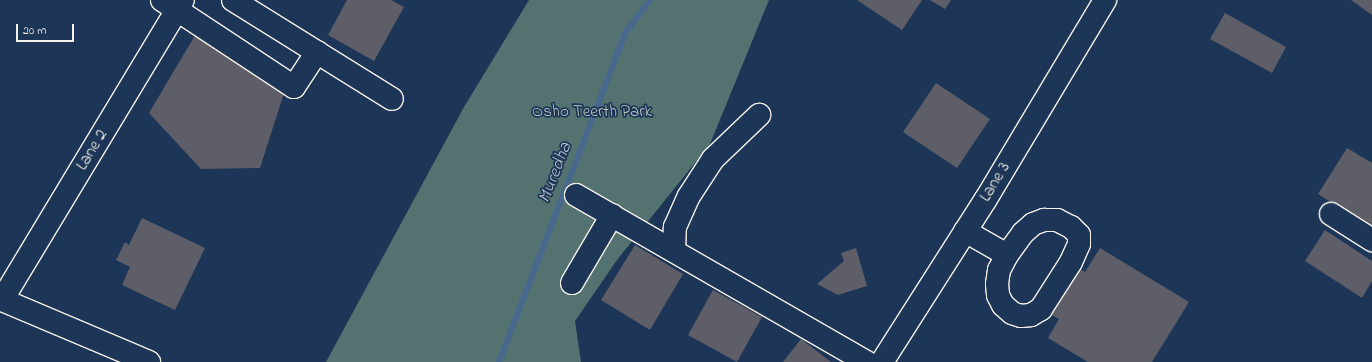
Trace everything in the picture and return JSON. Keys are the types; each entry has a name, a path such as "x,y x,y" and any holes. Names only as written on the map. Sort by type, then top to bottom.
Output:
{"street":[{"path":"233,0 392,99"},
{"name":"Lane 3","path":"882,362 965,231 1105,0"},
{"path":"174,3 294,87 317,52"},
{"name":"Lane 2","path":"1,300 174,3"},
{"path":"674,251 675,227 689,196 713,160 759,116"},
{"path":"576,195 867,362"},
{"path":"1331,214 1372,240"},
{"path":"572,283 612,215"},
{"path":"965,231 1007,255"},
{"path":"1,300 149,362"}],"green space":[{"name":"Osho Teerth Park","path":"529,0 769,0 710,144 617,260 575,321 581,362 326,362 464,107"}],"building":[{"path":"347,0 391,0 404,7 374,61 328,35"},
{"path":"857,0 922,0 902,30"},
{"path":"930,0 951,0 945,9"},
{"path":"1351,0 1372,0 1372,15"},
{"path":"1225,13 1286,47 1272,73 1210,39"},
{"path":"197,32 285,90 260,168 201,169 149,113"},
{"path":"936,83 990,119 957,168 903,132"},
{"path":"1347,148 1372,163 1372,229 1318,194"},
{"path":"142,218 205,248 175,310 122,285 130,267 116,260 125,242 129,245"},
{"path":"1325,230 1372,261 1372,281 1362,298 1305,261"},
{"path":"635,245 683,274 650,330 601,300"},
{"path":"856,248 867,286 838,295 817,284 844,261 841,253"},
{"path":"1100,248 1189,302 1152,362 1088,362 1048,338 1059,319 1050,314 1077,267 1085,272"},
{"path":"713,290 762,317 737,362 688,335"},
{"path":"801,339 831,362 783,362"}],"waterway":[{"name":"Muredha","path":"499,362 625,33 650,0"}]}
